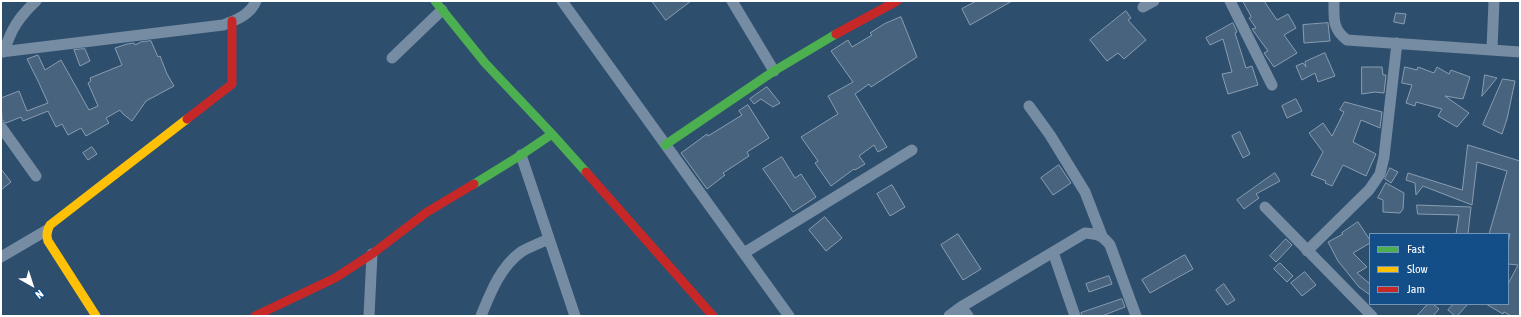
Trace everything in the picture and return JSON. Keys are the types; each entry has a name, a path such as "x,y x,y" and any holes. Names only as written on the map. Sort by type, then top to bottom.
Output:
{"street":[{"path":"36,1 24,13 9,34 3,52 223,25 241,18 253,8 256,1"},
{"path":"435,1 485,63 552,134 712,315"},
{"path":"562,1 789,316"},
{"path":"732,1 774,71"},
{"path":"665,145 774,71 837,33 897,1"},
{"path":"1143,7 1154,1"},
{"path":"1230,1 1272,85"},
{"path":"1334,1 1336,29 1340,35 1347,40 1520,52"},
{"path":"1492,49 1494,1"},
{"path":"392,58 442,10"},
{"path":"94,315 48,241 46,236 47,230 50,225 232,84 232,21"},
{"path":"1307,251 1369,190 1380,174 1384,157 1397,43"},
{"path":"1029,106 1050,135 1085,192 1102,236 1110,245 1136,316"},
{"path":"1,127 36,176"},
{"path":"255,316 335,278 372,254 427,212 521,155 552,134"},
{"path":"744,253 912,150"},
{"path":"521,155 575,316"},
{"path":"1265,207 1372,316"},
{"path":"1,257 47,230"},
{"path":"949,316 964,312 1053,252 1085,233 1102,236"},
{"path":"481,316 493,287 512,259 522,252 550,239"},
{"path":"1053,252 1075,316"},
{"path":"369,316 372,254"}],"building":[{"path":"652,1 691,1 666,20"},
{"path":"977,1 1012,1 970,25 962,9"},
{"path":"1243,1 1264,1 1277,20 1288,14 1296,28 1284,35 1297,53 1274,67 1264,53 1268,51 1252,29 1256,28 1249,18 1251,17"},
{"path":"1126,11 1131,18 1128,20 1146,40 1124,59 1118,53 1107,61 1090,40"},
{"path":"1396,13 1406,14 1404,24 1394,22"},
{"path":"901,17 917,57 871,87 869,84 855,94 887,147 878,152 874,145 859,156 865,164 855,170 854,169 831,186 815,163 818,161 801,137 838,114 828,96 853,82 831,51 848,40 852,47 872,35 870,33 884,24"},
{"path":"1233,23 1237,32 1235,33 1246,68 1252,66 1258,85 1228,94 1222,74 1232,72 1223,39 1210,45 1206,38"},
{"path":"1328,23 1330,41 1304,43 1303,25"},
{"path":"151,41 174,86 146,101 132,121 120,110 106,118 109,123 86,136 81,128 68,135 62,124 56,127 48,111 23,121 21,117 6,123 2,120 1,98 19,91 27,111 48,103 27,59 38,55 45,70 61,60 89,110 98,106 88,83 91,81 90,78 122,65 115,48 127,44 134,43 135,45 141,42"},
{"path":"85,49 90,61 80,66 74,50"},
{"path":"1325,53 1335,76 1318,82 1315,73 1302,80 1296,66 1303,63 1306,67 1305,62"},
{"path":"1362,67 1382,67 1383,75 1386,75 1384,93 1375,92 1362,94"},
{"path":"1405,67 1417,70 1418,67 1434,73 1437,67 1449,74 1451,70 1470,77 1463,99 1445,96 1469,113 1457,127 1438,116 1442,109 1416,102 1415,106 1406,103 1412,85 1402,83"},
{"path":"1485,75 1497,78 1482,96"},
{"path":"1503,79 1515,81 1507,119 1502,134 1483,125"},
{"path":"767,87 780,103 773,107 761,99 754,104 750,99"},
{"path":"1296,99 1302,111 1287,118 1282,106"},
{"path":"1345,102 1382,112 1380,128 1361,120 1353,142 1376,154 1366,176 1343,165 1332,186 1325,183 1326,181 1311,175 1323,152 1309,133 1323,123 1332,136 1344,112 1340,110"},
{"path":"748,105 769,138 747,152 749,156 723,173 725,175 707,189 681,153 707,134 708,136 742,115 739,111"},
{"path":"1240,132 1250,154 1243,158 1232,136"},
{"path":"1468,145 1520,161 1520,316 1511,316 1504,312 1503,314 1488,305 1509,305 1509,282 1518,265 1509,264 1510,234 1489,233 1507,171 1477,162 1472,205 1423,186 1416,195 1415,183 1406,180 1408,173 1462,190"},
{"path":"92,147 97,154 88,160 83,153"},
{"path":"782,157 795,178 801,174 816,197 793,212 763,169"},
{"path":"1059,165 1071,183 1053,195 1041,178"},
{"path":"1390,168 1398,172 1391,183 1385,179"},
{"path":"1,169 11,182 1,190"},
{"path":"1275,173 1280,181 1256,194 1259,198 1244,209 1237,200"},
{"path":"1386,183 1404,193 1403,209 1400,213 1383,212 1383,200 1378,198"},
{"path":"892,185 905,207 890,216 877,194"},
{"path":"1417,205 1471,207 1468,233 1456,233 1459,215 1418,214"},
{"path":"825,217 842,238 826,251 809,230"},
{"path":"1358,222 1369,238 1369,244 1353,253 1367,267 1357,273 1369,283 1369,294 1359,287 1338,261 1328,242 1343,234 1342,233"},
{"path":"958,234 981,269 963,280 941,245"},
{"path":"1286,239 1292,245 1276,262 1270,256"},
{"path":"1185,255 1193,269 1150,293 1142,280"},
{"path":"1280,263 1293,276 1287,282 1274,269"},
{"path":"1305,272 1316,285 1302,296 1291,283"},
{"path":"1109,276 1112,284 1089,292 1086,284"},
{"path":"1224,284 1235,300 1227,305 1216,290"},
{"path":"1122,299 1125,307 1102,316 1082,316 1081,313"},
{"path":"1427,305 1434,305 1439,309 1433,316 1417,316"},
{"path":"1453,305 1467,305 1457,316 1448,310"}],"traffic: fast":[{"path":"435,1 485,63 586,172"},
{"path":"665,145 774,71 836,34"},
{"path":"474,184 552,134"}],"traffic: slow":[{"path":"96,316 48,241 47,235 49,227 187,119"}],"traffic: jam":[{"path":"836,34 897,1"},
{"path":"187,119 232,84 232,21"},
{"path":"586,172 713,316"},
{"path":"255,316 335,278 372,254 427,212 474,184"}]}
